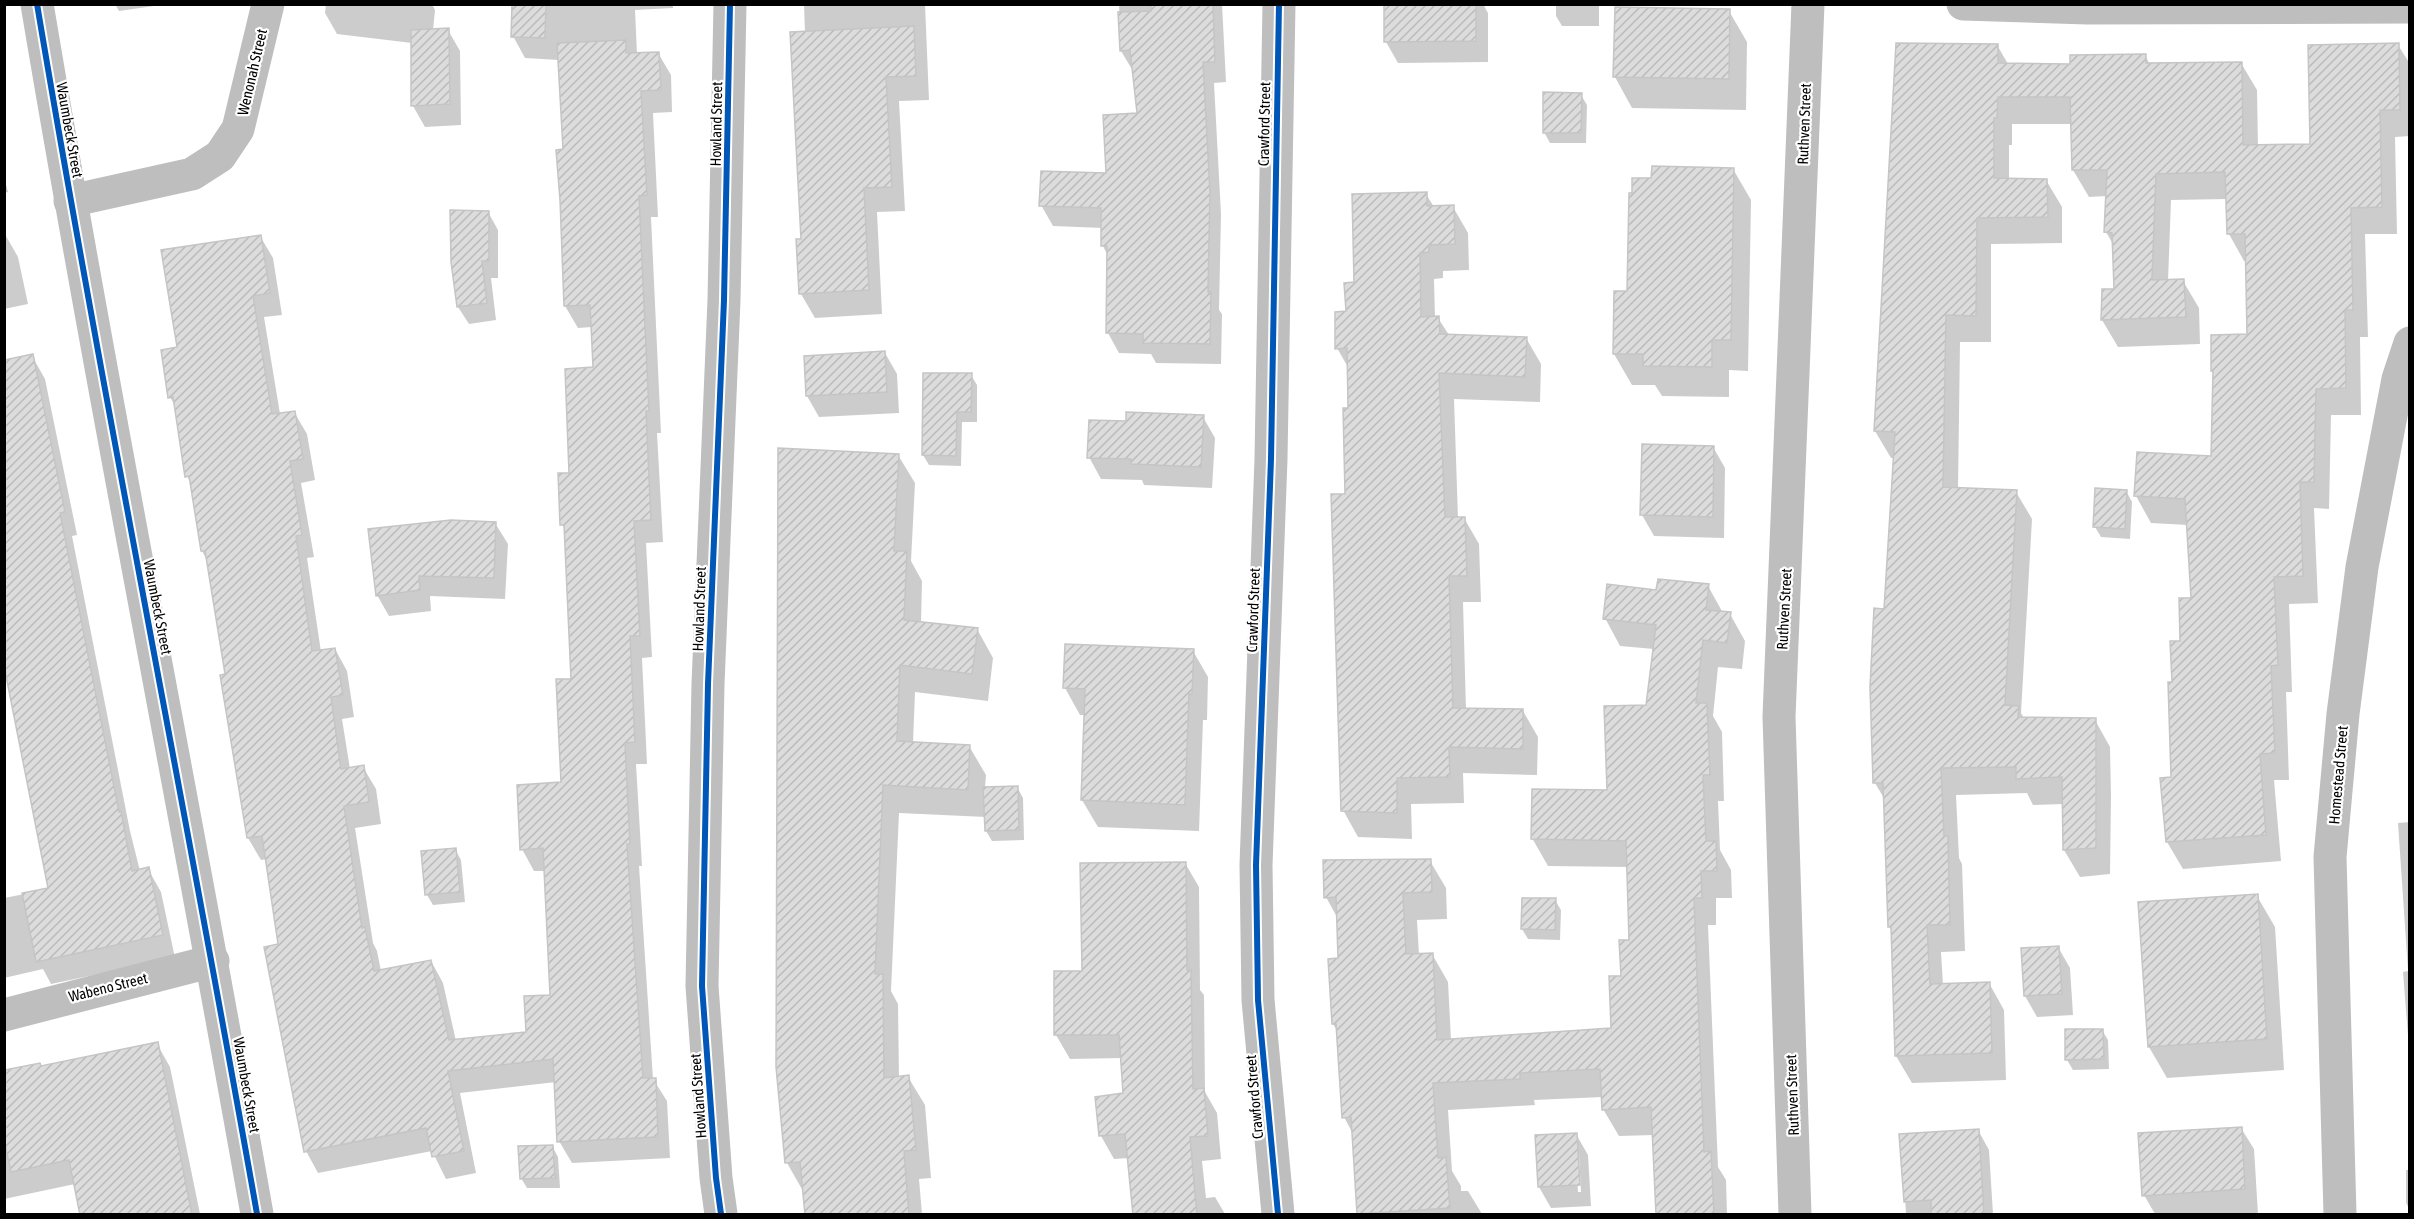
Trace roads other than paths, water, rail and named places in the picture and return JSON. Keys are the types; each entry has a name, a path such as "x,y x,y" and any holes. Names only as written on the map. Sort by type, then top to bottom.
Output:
{"street":[{"name":"Waumbeck Street","path":"37,4 70,201 213,962 257,1215"},
{"name":"Wenonah Street","path":"70,201 192,174 220,156 238,129 268,4"},
{"name":"Howland Street","path":"721,1215 716,1178 702,986 708,684 724,300 730,4"},
{"name":"Crawford Street","path":"1278,1215 1258,1000 1256,865 1271,459 1279,4"},
{"name":"Ruthven Street","path":"1795,1215 1779,717 1808,4"},
{"path":"1964,4 2088,8 2409,7"},
{"name":"Homestead Street","path":"2340,1215 2330,857 2343,714 2362,567 2398,379 2409,343"},
{"name":"Wabeno Street","path":"4,1015 213,962"}]}
